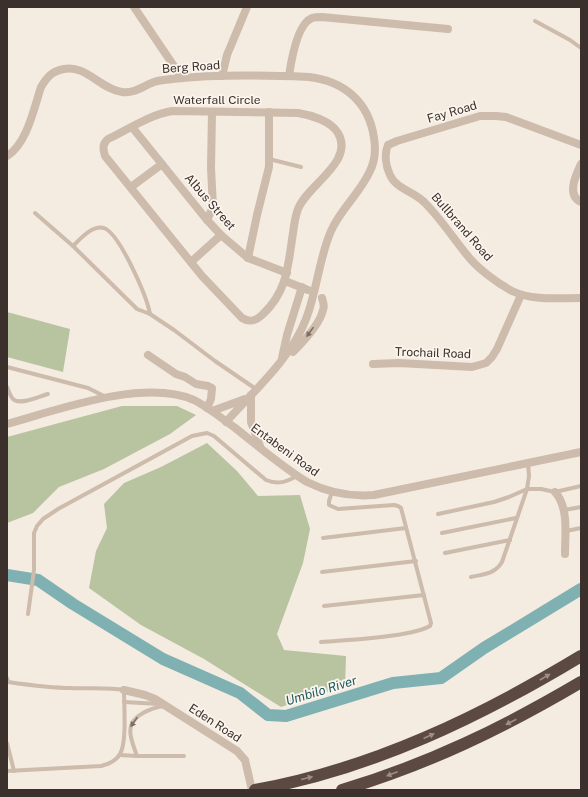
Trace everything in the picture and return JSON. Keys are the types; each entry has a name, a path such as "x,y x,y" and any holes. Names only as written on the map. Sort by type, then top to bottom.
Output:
{"highway":[{"path":"254,790 316,776 373,758 422,739 475,716 581,656"},
{"path":"342,790 380,779 420,764 474,740 522,716 581,682"}],"street":[{"path":"134,7 182,78"},
{"path":"222,76 228,55 247,7"},
{"path":"289,76 292,56 303,26 313,18 322,17 448,29"},
{"name":"Berg Road","path":"7,156 20,145 24,138 41,87 50,74 58,70 72,68 80,70 114,90 122,92 136,90 159,81 222,76 289,76 322,78 334,82 346,90 358,100 366,111 371,122 375,145 374,160 370,172 330,232 306,320 293,345 282,361"},
{"name":"Waterfall Circle","path":"172,111 212,112 298,113 307,115 330,125 340,136 341,150 336,163 307,194 298,209 286,277 278,296 266,312 252,322 247,322 242,318 202,276 105,156 103,146 108,138 161,113 172,111"},
{"path":"207,220 213,207 211,168 212,112"},
{"path":"248,258 269,167 270,112"},
{"name":"Fay Road","path":"397,141 480,116 488,115 506,118 581,145"},
{"name":"Albus Street","path":"132,127 207,220 221,235 248,258 286,277"},
{"name":"Bullbrand Road","path":"397,141 388,145 386,155 390,175 400,187 418,196 425,202 440,218 467,256 478,268 510,290 521,295 536,298 581,298"},
{"path":"131,187 162,164"},
{"path":"581,164 574,180 573,191 574,196 581,202"},
{"path":"191,262 221,235"},
{"path":"282,361 287,335 305,289 286,277"},
{"name":"Trochail Road","path":"373,364 399,363 472,367 486,363 497,349 521,295"},
{"path":"226,422 282,361 295,350 318,321 323,310 324,303 322,298"},
{"path":"148,355 176,374 185,377 196,384 212,388 209,410"},
{"name":"Entabeni Road","path":"7,424 89,401 148,393 171,394 193,400 209,410 298,476 320,489 357,496 374,495 581,452"},
{"path":"209,410 252,394"},
{"path":"252,394 251,422 253,432 260,448"},
{"path":"555,492 559,496 564,510 564,554"},
{"name":"Eden Road","path":"124,690 145,695 165,705 237,751 243,756 247,763 254,790"}],"lane":[{"path":"535,21 570,40 581,48"},
{"path":"269,160 301,168"},
{"path":"35,213 73,246 136,309 150,314 174,330 215,361 252,394"},
{"path":"73,246 84,235 92,230 99,228 112,234 134,271 146,297 150,314"},
{"path":"7,367 88,388 108,398"},
{"path":"7,387 14,401 18,402 23,402 48,394"},
{"path":"28,614 34,570 34,533 37,526 43,519 97,487 192,436 207,433 214,436 266,480 272,482 285,482 298,476"},
{"path":"471,577 494,571 502,562 527,489 529,476 528,462"},
{"path":"438,514 494,502 510,497 527,489 540,489 555,492 581,486"},
{"path":"321,642 368,639 426,629 431,623 401,508 398,506 338,509 330,505 329,502 332,492"},
{"path":"564,510 581,507"},
{"path":"442,533 516,518"},
{"path":"323,538 406,528"},
{"path":"565,531 581,528"},
{"path":"446,553 510,540"},
{"path":"322,572 416,561"},
{"path":"324,606 424,595"},
{"path":"7,681 28,685 70,688 110,688 124,690 124,741 120,754 114,761 102,766 7,771"},
{"path":"124,702 165,705"},
{"path":"137,756 130,737 134,719 148,710 165,705"},
{"path":"7,743 14,771"},
{"path":"120,754 137,756 184,756"}],"green space":[{"path":"7,312 70,329 63,372 7,357"},
{"path":"122,406 177,406 196,415 170,434 104,469 59,487 33,513 7,523 7,437"},
{"path":"207,443 237,471 258,496 300,495 310,529 303,563 277,634 284,650 346,656 345,686 281,707 204,659 141,625 89,588 96,551 107,528 104,504 124,483 161,467"}],"waterway":[{"name":"Umbilo River","path":"7,575 38,580 73,604 163,659 240,693 268,715 286,716 393,683 441,678 484,648 581,589"}]}
